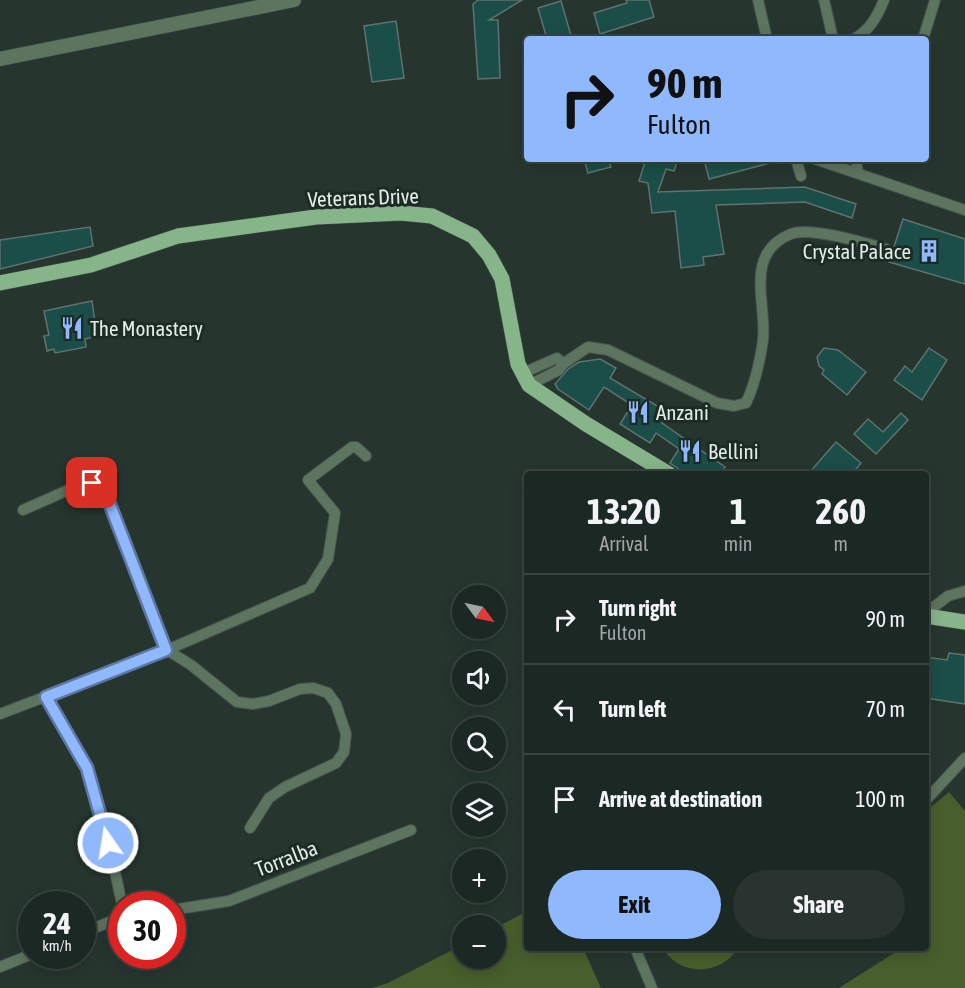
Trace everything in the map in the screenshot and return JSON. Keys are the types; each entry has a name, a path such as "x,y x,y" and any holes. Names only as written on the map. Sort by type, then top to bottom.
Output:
{"main road":[{"name":"Veterans Drive","path":"0,283 91,264 178,236 316,217 401,213 432,216 472,236 489,255 502,279 518,364 526,379"},
{"path":"526,379 586,424 664,471"},
{"path":"929,615 965,622"}],"street":[{"path":"0,59 294,0"},
{"path":"758,0 766,36"},
{"path":"824,0 832,36"},
{"path":"859,36 866,32 876,18 884,0"},
{"path":"924,36 935,0"},
{"path":"797,162 801,176"},
{"path":"824,162 965,210"},
{"path":"856,162 858,173"},
{"path":"526,379 557,358 563,364 588,347 608,350 717,403 734,406 746,403 752,391 763,339 759,293 760,275 768,251 792,233 831,234 886,249"},
{"path":"0,714 166,650 310,588 328,559 335,513 308,480 352,447 356,447 366,456"},
{"path":"23,510 84,483 95,483 104,489 166,650 191,665 237,702 253,704 269,701 300,689 313,688 328,693 336,704 346,734 344,752 336,764 285,787 269,798 250,828"},
{"path":"929,612 948,596 965,591"},
{"path":"46,697 87,768 106,831 119,891"},
{"path":"929,797 965,758"},
{"name":"Torralba","path":"186,908 229,901 411,830"},
{"path":"636,951 652,988"},
{"path":"0,967 18,960"}],"green space":[{"path":"949,792 965,811 965,988 839,988 897,951 929,951 929,809"},
{"path":"524,913 524,951 584,951 601,988 372,988 388,983 452,950 452,969 506,969 506,922"},
{"path":"665,951 736,951 721,964 711,968 689,968 670,957"}],"building":[{"path":"478,0 522,0 489,20 498,20 500,78 478,79 473,4"},
{"path":"626,0 649,0 654,17 600,34 594,13 627,3"},
{"path":"561,1 571,36 546,36 538,8"},
{"path":"396,21 404,78 372,82 364,26"},
{"path":"585,162 609,162 611,167 588,173"},
{"path":"645,162 677,162 674,171 666,169 658,192 805,187 856,204 852,218 805,202 716,205 724,254 703,257 704,265 681,268 675,211 652,213 648,183 639,181"},
{"path":"705,162 774,162 709,179"},
{"name":"Crystal Palace","path":"903,219 965,239 965,284 889,262"},
{"path":"90,227 93,246 0,269 0,240"},
{"name":"The Monastery","path":"92,301 97,336 85,339 86,347 55,353 54,349 47,351 44,336 49,335 44,311"},
{"path":"824,348 838,350 866,372 847,395 822,374 824,370 819,366 817,357"},
{"path":"929,348 947,360 922,400 894,380 905,366 912,372"},
{"path":"600,359 616,368 610,378 669,413 662,423 725,467 723,471 682,471 670,463 679,449 656,433 650,443 620,424 632,405 604,387 589,410 558,389 555,384 568,369 579,362"},
{"path":"901,413 908,420 876,454 854,434 868,419 883,432"},
{"path":"836,442 861,463 854,471 811,471"},
{"path":"949,653 965,655 965,704 929,698 929,657 947,660"}],"place":[{"name":"Crystal Palace","path":"929,251"},
{"name":"The Monastery","path":"72,328"},
{"name":"Anzani","path":"638,412"},
{"name":"Bellini","path":"690,451"}],"route":[{"path":"92,483 104,489 110,502 166,650 94,676 46,697 87,768 108,843"}]}
